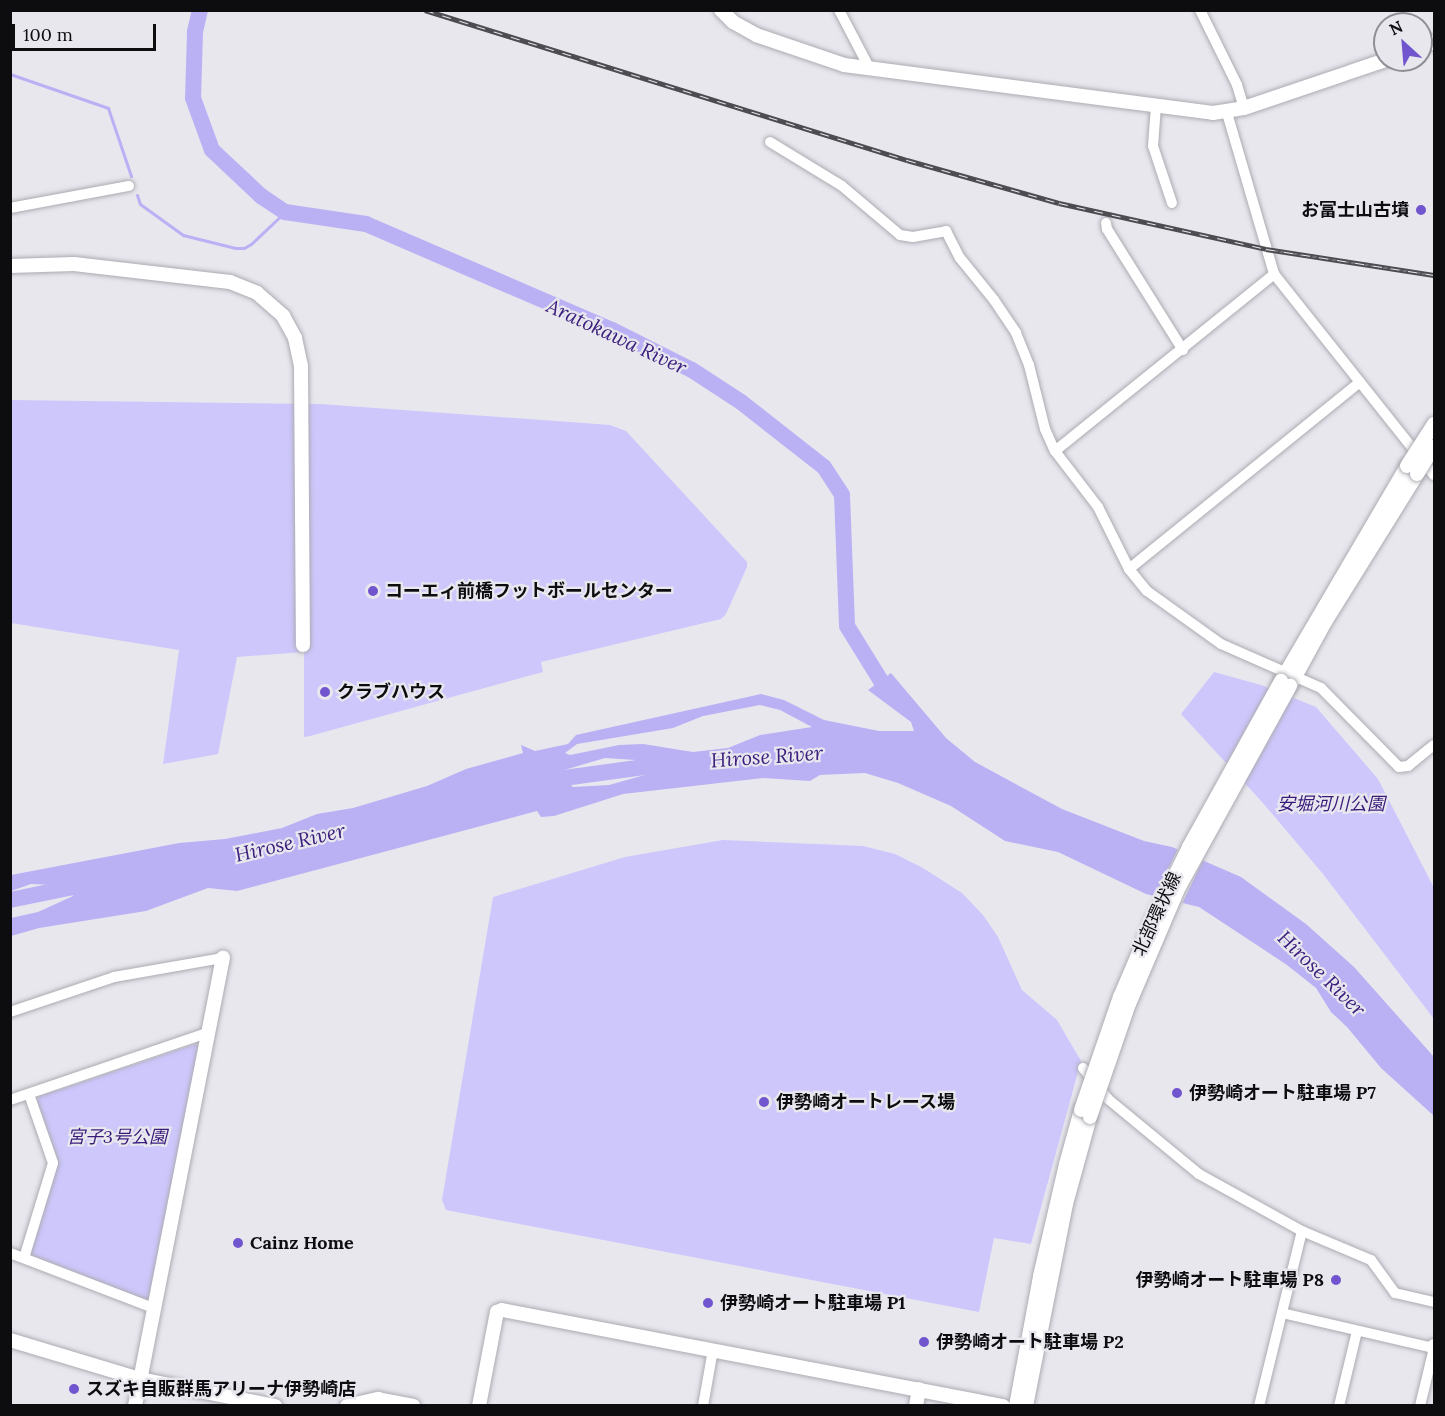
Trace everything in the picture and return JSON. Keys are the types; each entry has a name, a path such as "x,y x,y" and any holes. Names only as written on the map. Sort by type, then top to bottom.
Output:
{"street":[{"path":"721,10 733,22 756,35 844,65 1213,113 1227,113 1244,108 1373,64"},
{"path":"838,10 870,69"},
{"path":"1200,10 1237,85 1244,108"},
{"path":"1156,106 1153,146 1172,203"},
{"path":"1227,113 1274,274 1434,475"},
{"path":"770,142 842,186 900,234 913,237 946,231 960,258 994,300 1016,333 1029,365 1045,429 1055,452 1098,507 1129,569 1147,591 1193,626 1245,656 1288,679 1330,694 1399,767 1408,766 1434,745"},
{"path":"10,208 129,186"},
{"path":"1106,223 1183,350"},
{"path":"10,266 74,264 230,282 257,292 283,316 295,338 301,366 303,645"},
{"path":"1055,452 1274,274"},
{"path":"1129,569 1359,382"},
{"path":"1412,470 1434,424"},
{"path":"1412,470 1434,447"},
{"name":"北部環状線","path":"1016,1406 1040,1276 1086,1113 1129,1004 1179,887 1288,679 1412,470"},
{"path":"10,1012 114,977 223,958 156,1309 135,1406"},
{"path":"10,1100 207,1033"},
{"path":"1083,1068 1108,1099 1199,1174 1302,1231 1371,1260 1395,1293 1434,1302"},
{"path":"24,1258 53,1163 29,1094"},
{"name":"北部環状線","path":"1026,1406 1086,1113"},
{"path":"1259,1406 1302,1231"},
{"path":"10,1253 156,1309"},
{"path":"478,1406 497,1312 502,1310 1003,1406"},
{"path":"1282,1313 1434,1347 1420,1406"},
{"path":"1339,1406 1357,1331"},
{"path":"10,1340 140,1379 275,1406"},
{"path":"703,1406 713,1350"},
{"path":"916,1406 919,1389"},
{"path":"347,1406 378,1399 413,1406"}],"green space":[{"name":"コーエィ前橋フットボールセンター","path":"11,400 320,404 610,425 626,431 747,562 747,567 726,614 721,619 541,662 543,672 310,736 304,737 304,652 237,657 218,754 163,764 179,650 11,623"},
{"name":"安堀河川公園","path":"1214,672 1261,685 1316,707 1378,779 1434,888 1434,1019 1323,874 1263,803 1181,714"},
{"name":"伊勢崎オートレース場","path":"723,840 863,846 895,854 923,868 962,893 983,915 998,937 1022,990 1057,1020 1081,1061 1031,1244 994,1238 979,1312 446,1210 442,1200 493,897 625,857"},
{"name":"宮子3号公園","path":"195,1044 201,1047 150,1298 146,1300 33,1256 31,1252 58,1160 37,1101 40,1096"}],"water":[{"path":"891,673 946,738 975,762 1062,809 1144,841 1172,847 1241,877 1306,924 1354,967 1434,1057 1434,1116 1381,1068 1347,1027 1331,1012 1316,988 1287,965 1199,907 1146,894 1058,852 1005,841 951,806 898,783 865,773 820,775 810,781 763,778 623,794 554,816 541,817 537,811 237,891 208,888 146,911 39,928 11,936 11,918 38,912 73,896 76,886 31,884 11,891 11,875 179,843 225,839 282,828 317,814 353,808 427,786 466,769 523,753 521,745 535,751 568,744 576,735 761,694 784,700 824,720 879,731 914,731 911,722 868,690","holes":["760,705 780,710 812,727 760,735 728,748 693,752 643,744 619,745 570,755 565,753 577,744 673,728 703,716","605,758 666,762 673,767 609,785 573,787 563,778 561,771"]}],"pier":[{"path":"1179,847 1204,858 1181,906 1153,899"}],"waterway":[{"name":"Aratokawa River","path":"200,10 195,32 193,98 212,150 261,196 285,212 366,224 612,330 692,370 741,402 824,467 842,495 847,626 881,681 898,696"},
{"path":"10,74 108,108 131,176"},
{"path":"137,195 140,204 183,235 235,248 244,248 251,244 285,212"},
{"name":"Hirose River","path":"542,781 688,761"},
{"name":"Hirose River","path":"10,900 98,882"}],"railway":[{"path":"425,10 907,160 1059,203 1266,249 1434,275"}],"place":[{"name":"お富士山古墳","path":"1421,210"},
{"name":"コーエィ前橋フットボールセンター","path":"373,591"},
{"name":"クラブハウス","path":"325,692"},
{"name":"伊勢崎オート駐車場 P7","path":"1177,1093"},
{"name":"伊勢崎オートレース場","path":"764,1102"},
{"name":"Cainz Home","path":"238,1243"},
{"name":"伊勢崎オート駐車場 P8","path":"1336,1280"},
{"name":"伊勢崎オート駐車場 P1","path":"708,1303"},
{"name":"伊勢崎オート駐車場 P2","path":"924,1342"},
{"name":"スズキ自販群馬アリーナ伊勢崎店","path":"74,1389"}]}
